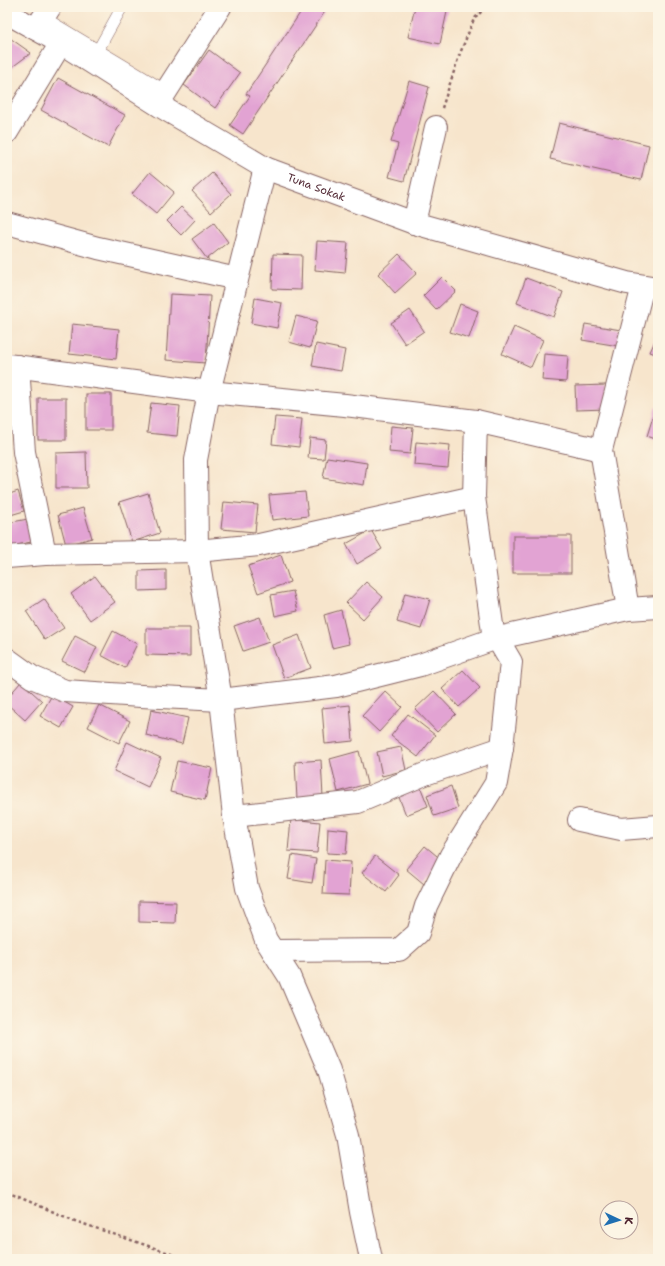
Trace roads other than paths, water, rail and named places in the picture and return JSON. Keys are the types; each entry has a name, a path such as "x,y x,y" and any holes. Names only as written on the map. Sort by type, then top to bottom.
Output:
{"street":[{"path":"162,98 220,7"},
{"name":"Tuna Sokak","path":"10,17 43,18 61,43 162,98 265,168 414,223 627,283 651,287"},
{"path":"7,132 61,43"},
{"path":"414,223 436,127"},
{"path":"265,168 209,392 196,460 197,551 222,700 234,816 247,888 266,940 289,976 329,1070 348,1135 361,1212 371,1259"},
{"path":"7,222 98,248 237,279"},
{"path":"628,609 601,450 651,287"},
{"path":"45,554 24,452 12,365 209,392 345,405 476,421 601,450"},
{"path":"273,951 399,950 418,933 426,906 451,855 496,783 502,748 511,662 496,639 474,497 476,421"},
{"path":"7,557 45,554 197,551 259,545 474,497"},
{"path":"7,659 32,677 65,691 222,700 336,686 420,665 496,639 628,609 658,607"},
{"path":"234,816 358,802 426,774 502,748"},
{"path":"579,820 621,829 658,826"}],"lane":[{"path":"98,50 122,7"},
{"path":"43,18 98,50 162,98"}]}
